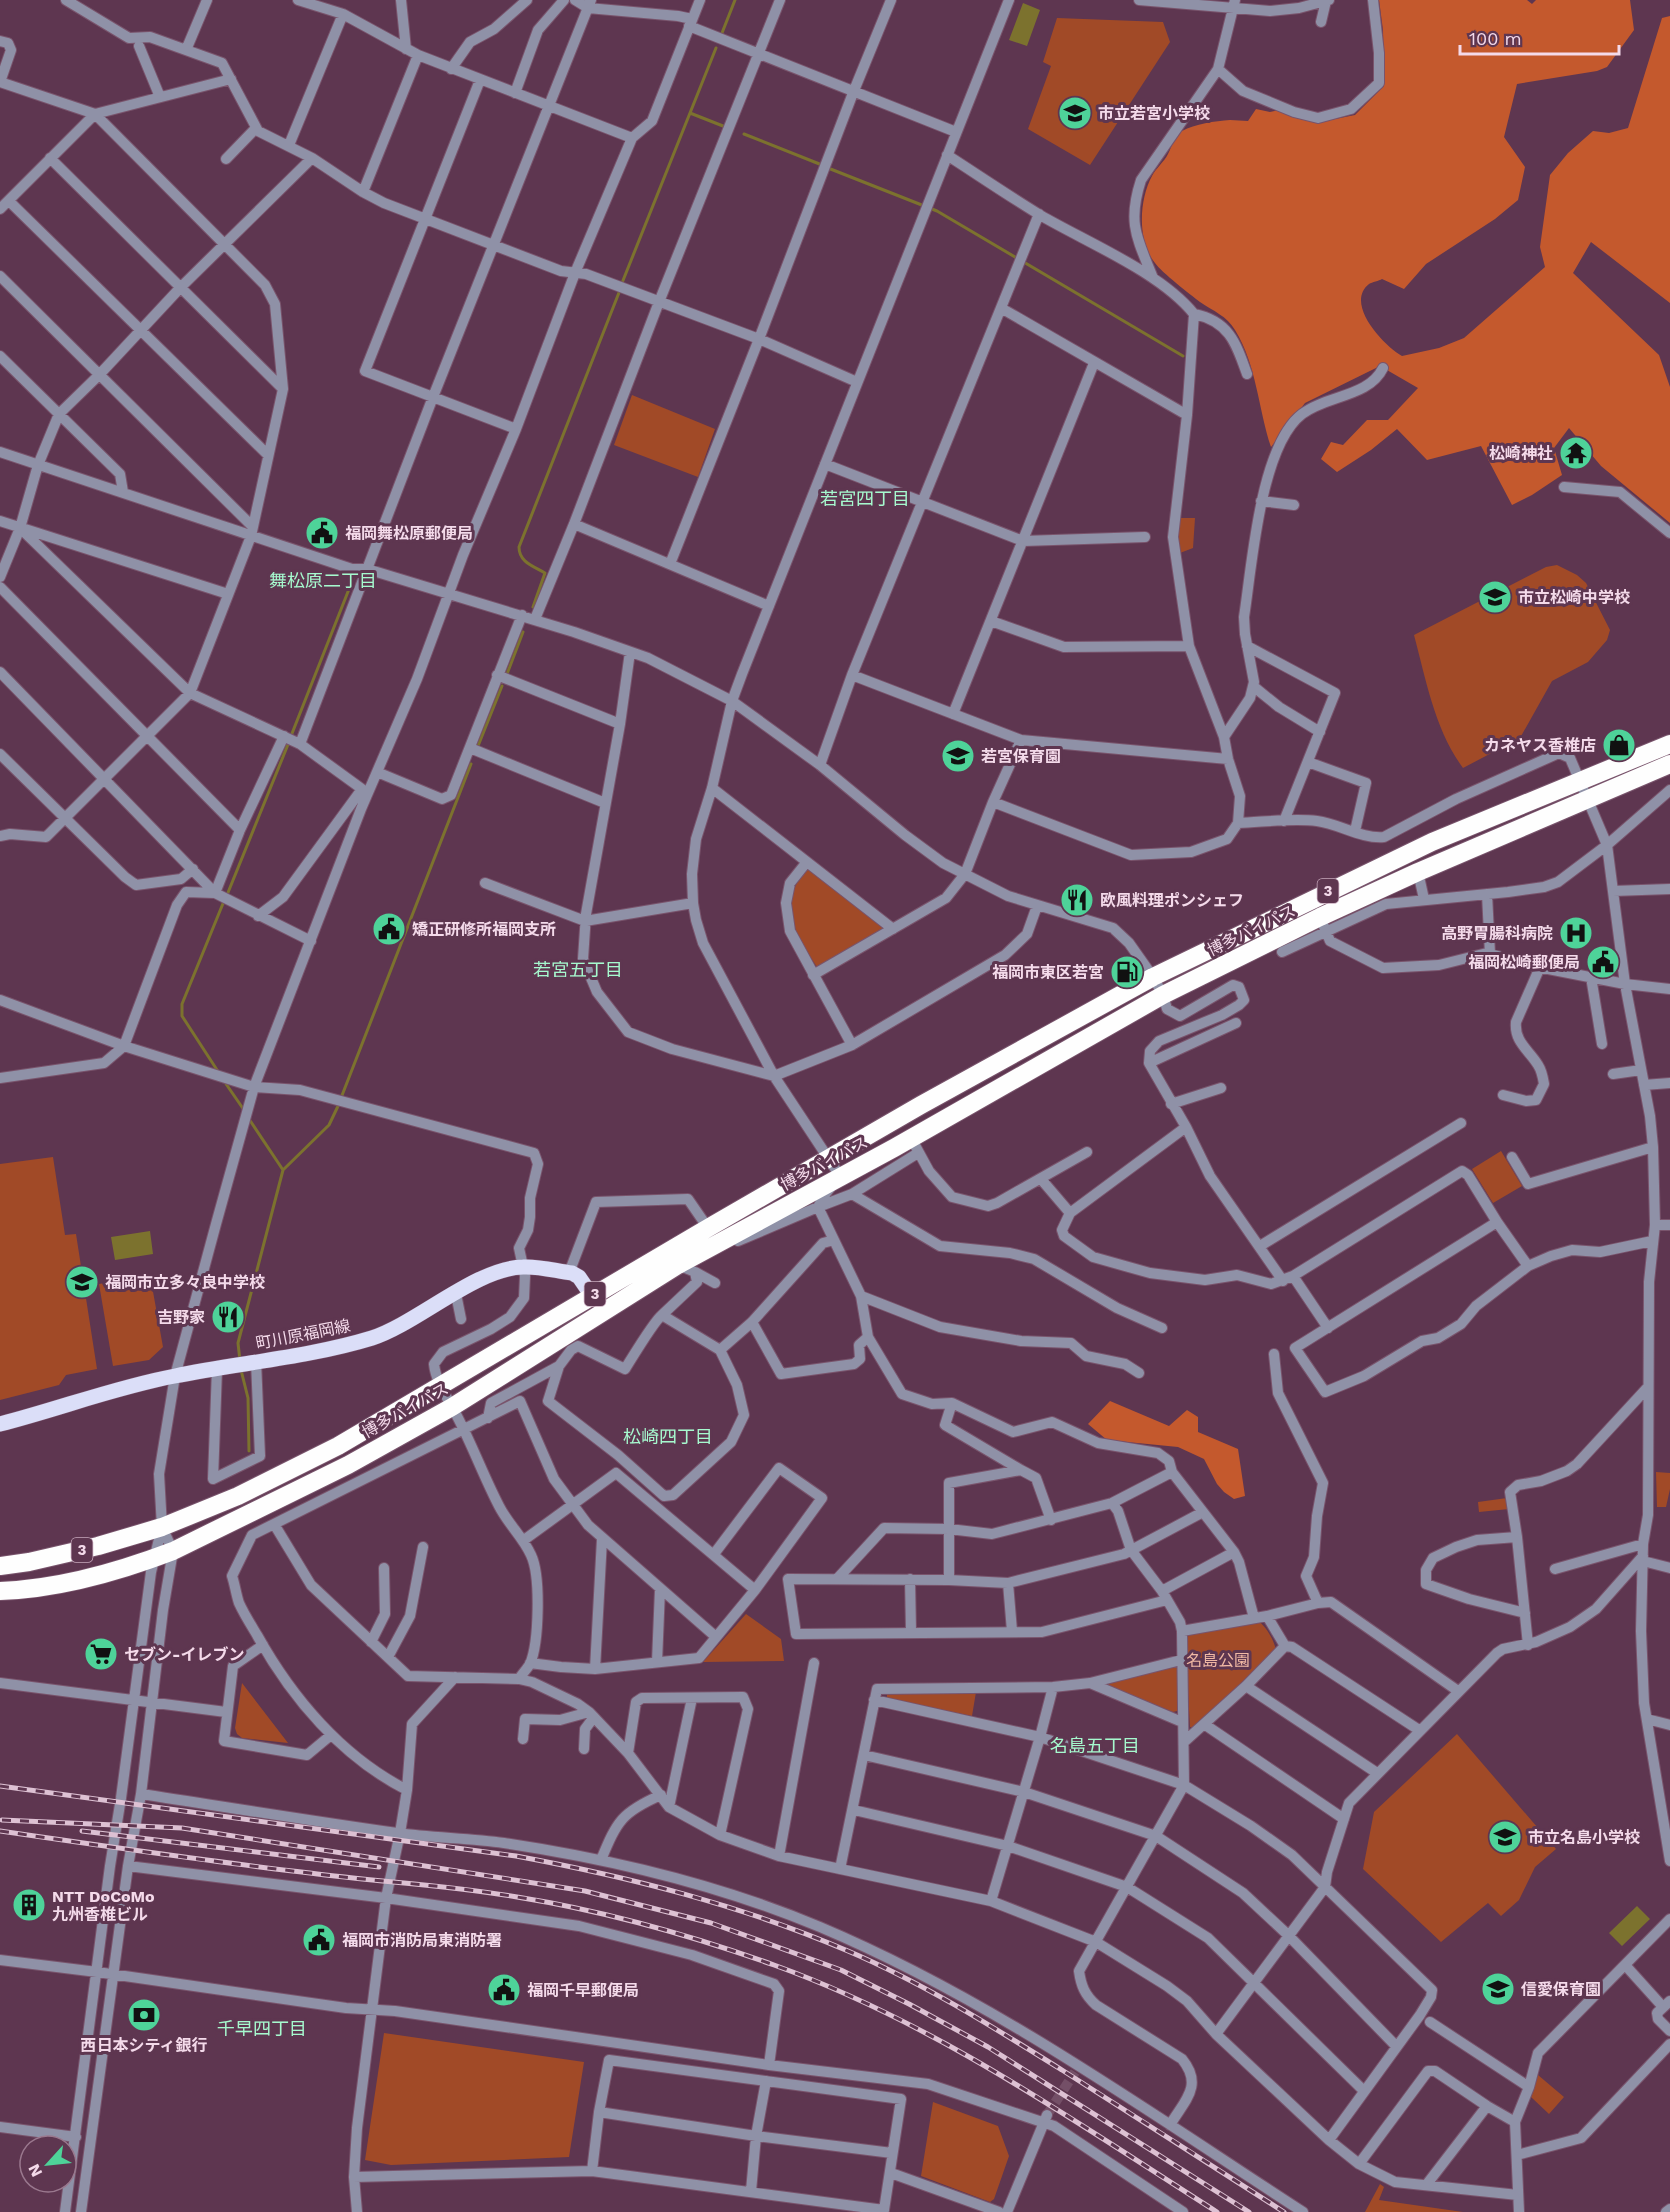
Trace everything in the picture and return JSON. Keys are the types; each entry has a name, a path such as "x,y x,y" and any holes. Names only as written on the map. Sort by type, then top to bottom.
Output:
{"highway":[{"name":"博多バイパス","path":"0,1566 29,1562 98,1546 162,1527 238,1496 338,1446 708,1228 1153,977 1432,842 1670,744"},
{"name":"博多バイパス","path":"0,1591 31,1589 61,1583 154,1558 173,1551 348,1465 452,1407 678,1264 840,1176 915,1145 1163,995 1323,925 1418,872 1670,764"}],"main road":[{"name":"町川原福岡線","path":"0,1424 175,1376 339,1346 374,1337 394,1329 481,1279 503,1270 522,1267 569,1273"},
{"path":"569,1273 579,1277 592,1296"}],"street":[{"path":"66,0 129,38 150,37 222,63 258,131 312,158 363,192 493,246 561,271 586,274 759,339 857,382"},
{"path":"186,50 207,0"},
{"path":"298,0 343,14 406,49 451,69 549,104 632,138"},
{"path":"401,0 406,49"},
{"path":"451,69 470,42 494,29 527,0"},
{"path":"514,93 538,30 564,0"},
{"path":"574,0 678,16 853,93 956,132"},
{"path":"258,916 283,897 364,792 376,772 417,680 462,555 516,429 575,273 632,138 652,121 700,0"},
{"path":"535,619 780,0"},
{"path":"670,564 891,0"},
{"path":"818,1207 840,1176 774,1077 704,943 693,903 692,874 696,839 712,788 732,700 1009,0"},
{"path":"1139,0 1234,4 1270,11 1299,8 1328,0"},
{"path":"1321,22 1328,0"},
{"path":"1218,69 1243,91 1294,112 1318,118 1351,109 1379,83 1379,53 1373,0"},
{"path":"300,744 433,398 590,4"},
{"path":"1152,278 1137,240 1134,224 1138,188 1141,180 1218,69 1234,4"},
{"path":"289,145 343,14"},
{"path":"0,40 8,43 11,50 0,82 95,114 265,285 275,304 283,389 252,531 190,693 65,818 42,838 10,834 0,836"},
{"path":"139,46 160,97"},
{"path":"363,192 418,55"},
{"path":"0,209 95,114 231,79"},
{"path":"480,80 365,371 516,429"},
{"path":"226,159 256,128"},
{"path":"947,155 1039,214 1173,291 1194,314 1208,317 1222,324 1231,336 1247,374"},
{"path":"50,158 283,389"},
{"path":"0,577 20,528 38,465 59,414 99,375 180,288 312,158"},
{"path":"9,201 268,456"},
{"path":"820,765 852,675 924,503 1039,214"},
{"path":"0,276 252,531"},
{"path":"1001,308 1187,415"},
{"path":"993,802 1131,855 1191,852 1227,838 1238,823 1240,796 1228,759 1224,737 1189,646 1173,537 1187,415 1194,314"},
{"path":"0,356 120,474 123,492"},
{"path":"953,714 1094,363"},
{"path":"1224,737 1250,698 1254,682 1246,646 1245,617 1261,501 1284,435 1301,415 1324,402 1364,388 1378,378 1383,368"},
{"path":"0,452 252,531 352,569 367,569 449,593 535,619 648,658 732,700 820,765 943,863 1008,896 1113,928 1128,943 1153,977 1163,995 1167,1009 1180,1016 1233,985 1239,987 1244,1000 1239,1005 1222,1015 1159,1041 1150,1052 1149,1063 1186,1127 1210,1176 1260,1246 1328,1328"},
{"path":"825,464 1023,541 1145,537"},
{"path":"1564,487 1620,492 1670,533"},
{"path":"1261,501 1294,505"},
{"path":"0,521 228,594"},
{"path":"574,524 769,606"},
{"path":"20,528 190,693 300,744 364,792"},
{"path":"0,587 240,830"},
{"path":"376,772 442,799 451,795 522,615"},
{"path":"991,621 1064,647 1189,646"},
{"path":"1246,646 1335,693 1284,821"},
{"path":"630,652 620,724 585,921 584,959 597,992 628,1032 672,1049 774,1077 852,1045 1005,955 1027,934 1037,906"},
{"path":"0,672 215,893 311,941"},
{"path":"497,675 620,724"},
{"path":"852,675 1021,740 1228,759"},
{"path":"1253,686 1278,707 1320,732"},
{"path":"215,893 240,830 284,736"},
{"path":"813,975 946,898 965,874 993,802 1021,740"},
{"path":"470,748 605,803"},
{"path":"1238,823 1318,821 1372,838 1384,837 1456,799 1558,753 1570,758 1580,780 1607,845 1625,984 1653,1147 1655,1225 1648,1282 1648,1515 1643,1544 1641,1632 1647,1719 1667,1822 1670,1861"},
{"path":"0,754 125,877 136,885 181,879 193,868"},
{"path":"1308,762 1366,783 1355,831"},
{"path":"712,788 893,929"},
{"path":"1282,952 1323,925 1386,904 1544,887 1558,882 1607,845 1670,790"},
{"path":"76,2134 154,1558 162,1527 159,1474 175,1376 254,1087 311,941 364,792"},
{"path":"806,863 790,883 786,903 790,931 852,1045"},
{"path":"1418,872 1424,899"},
{"path":"485,883 585,921 693,903"},
{"path":"1613,891 1670,889"},
{"path":"0,1078 104,1063 124,1046 177,905 186,892 215,893"},
{"path":"1487,894 1490,954"},
{"path":"1323,925 1330,941 1383,968 1439,965 1471,956 1490,954 1540,968 1625,984 1670,989"},
{"path":"1503,1095 1526,1101 1536,1100 1544,1084 1538,1065 1518,1039 1515,1031 1516,1022 1540,968"},
{"path":"1591,977 1602,1044"},
{"path":"0,1000 124,1046 254,1087 300,1090 534,1153 538,1164 530,1198 528,1230 519,1248 525,1276 524,1298 510,1317 492,1329 443,1352 434,1364 434,1372 500,1507 510,1524 524,1540 533,1558 538,1578 536,1629 530,1663 519,1679"},
{"path":"1149,1063 1236,1023"},
{"path":"1613,1074 1641,1070"},
{"path":"1644,1086 1670,1083"},
{"path":"1171,1104 1221,1088"},
{"path":"1260,1246 1461,1122"},
{"path":"1186,1127 1070,1213 1062,1230 1064,1236 1094,1257 1150,1273 1205,1280 1237,1275 1271,1284 1288,1279 1462,1171 1468,1175 1528,1266"},
{"path":"732,1244 852,1194 915,1145 929,1171 952,1197 988,1206 998,1203 1087,1152"},
{"path":"1512,1157 1528,1184 1653,1147"},
{"path":"1041,1179 1070,1213"},
{"path":"852,1194 940,1246 1010,1253 1034,1259 1117,1308 1162,1328"},
{"path":"569,1273 596,1202 688,1199 708,1228"},
{"path":"818,1207 861,1296 868,1337 902,1394 932,1404 952,1403 1013,1432 1052,1422 1098,1443 1158,1453 1168,1461 1172,1472 1234,1552 1239,1562 1254,1618"},
{"path":"1497,1222 1295,1348 1325,1392 1364,1376 1422,1341 1438,1338 1461,1324 1476,1306 1528,1266 1572,1250 1600,1252 1652,1241"},
{"path":"1655,1225 1670,1225"},
{"path":"720,1350 752,1322 823,1243 834,1240"},
{"path":"678,1264 715,1283"},
{"path":"662,1316 720,1350 737,1385 744,1415 731,1442 673,1495 664,1496 618,1455 548,1401 559,1366 571,1350 578,1346 625,1369 656,1319 697,1282 695,1272"},
{"path":"456,1294 461,1319"},
{"path":"861,1296 940,1327 1021,1341 1071,1343 1086,1356 1125,1364 1139,1373"},
{"path":"752,1322 781,1374 854,1364 860,1359 859,1345 868,1337"},
{"path":"1274,1354 1278,1392 1323,1483 1317,1516 1314,1557 1306,1576 1318,1603"},
{"path":"217,1369 213,1479 260,1456 256,1361"},
{"path":"488,1418 491,1403 559,1366"},
{"path":"1528,1645 1510,1492 1512,1488 1567,1471 1577,1464 1648,1387"},
{"path":"406,1790 389,1781 331,1735 294,1692 263,1645 240,1604 232,1576 252,1535 520,1401 554,1479 588,1525 716,1637"},
{"path":"952,1403 945,1425 1036,1478 1051,1520"},
{"path":"530,1663 595,1669 699,1658 755,1590 822,1498 779,1468 714,1554"},
{"path":"950,1580 949,1483 1021,1470"},
{"path":"837,1579 884,1528 949,1529 992,1534 1112,1503 1172,1472"},
{"path":"524,1540 616,1473 755,1590"},
{"path":"1112,1503 1118,1511 1131,1550 1180,1622 1184,1785 1080,1971 1080,1980 1087,1997 1096,2005 1182,2059 1191,2070 1193,2081 1191,2089 1170,2125"},
{"path":"788,1579 910,1579 1008,1583 1043,1576 1131,1550 1203,1512"},
{"path":"274,1524 310,1585 408,1676 519,1679 541,1687 578,1704 591,1714 628,1753 669,1807 720,1835 779,1856 991,1901 1096,1942 1180,1996 1216,2034 1329,2140 1359,2164 1395,2182 1518,2195"},
{"path":"81,2212 128,1866 141,1794 163,1610 173,1551 162,1527"},
{"path":"1517,1537 1477,1540 1456,1547 1432,1558 1425,1577 1426,1584 1470,1599 1526,1613"},
{"path":"595,1669 602,1539"},
{"path":"1555,1569 1643,1544"},
{"path":"388,1658 410,1616 423,1547"},
{"path":"773,1564 788,1579 796,1634 1042,1632 1164,1596 1234,1552"},
{"path":"1643,1558 1670,1568"},
{"path":"1216,2034 1325,1887 1327,1872 1349,1803 1458,1691 1503,1649 1528,1645 1570,1627 1596,1609 1643,1558"},
{"path":"371,1642 385,1614 384,1568"},
{"path":"910,1579 911,1632"},
{"path":"1008,1583 1012,1631"},
{"path":"657,1662 660,1589"},
{"path":"1182,1631 1331,1602 1458,1691"},
{"path":"1267,1616 1285,1646"},
{"path":"263,1645 233,1666 224,1741 307,1755 331,1735"},
{"path":"1184,1742 1246,1686 1285,1646"},
{"path":"1285,1646 1292,1647 1419,1730"},
{"path":"840,1869 854,1810 877,1689 1053,1687 1090,1683 1181,1660"},
{"path":"779,1856 814,1663"},
{"path":"357,2212 354,2177 357,2128 386,1898 400,1833 406,1790 412,1724 455,1677"},
{"path":"0,1683 226,1712"},
{"path":"1090,1683 1182,1722"},
{"path":"1246,1686 1377,1773"},
{"path":"991,1901 1053,1687"},
{"path":"628,1753 636,1702 642,1698 743,1697 748,1708 720,1835"},
{"path":"669,1807 692,1698"},
{"path":"874,1700 1040,1737 1184,1785 1251,1826 1292,1855 1431,1990 1431,1997 1420,2015 1329,2140"},
{"path":"523,1739 525,1719 560,1720 591,1714"},
{"path":"584,1749 585,1729 591,1714"},
{"path":"1647,1719 1670,1725"},
{"path":"1204,1724 1344,1819"},
{"path":"864,1755 1024,1792 1156,1836 1243,1893 1288,1935 1396,2046"},
{"path":"141,1794 400,1833 501,1843 601,1860 746,1900 820,1927 944,1986 1033,2036 1077,2069 1170,2125 1304,2212"},
{"path":"601,1860 613,1832 624,1815 661,1795"},
{"path":"854,1810 1008,1846 1127,1887 1208,1938 1364,2091"},
{"path":"128,1866 386,1898 579,1926 692,1955 774,1983 779,1991 769,2065"},
{"path":"1519,2212 1515,2122 1530,2088 1538,2053 1670,1919"},
{"path":"0,1960 346,2008 395,2011 769,2065 928,2084 1045,2119 1183,2212"},
{"path":"1626,1966 1667,2004 1656,2013 1670,2031"},
{"path":"1430,2022 1530,2088"},
{"path":"1516,2155 1581,2138 1670,2044"},
{"path":"354,2177 592,2171 884,2210 901,2099 609,2060 599,2112 592,2171"},
{"path":"1359,2164 1428,2071 1435,2071 1515,2122"},
{"path":"751,2191 756,2136 766,2081"},
{"path":"1426,2184 1487,2106"},
{"path":"599,2112 756,2136 892,2153"},
{"path":"1007,2212 1045,2119"},
{"path":"0,2127 53,2134"},
{"path":"891,2173 999,2212"},
{"path":"65,2212 68,2194"},
{"path":"1666,2212 1670,2209"}],"green space":[{"path":"1057,18 1163,22 1170,42 1090,165 1028,129 1051,66 1043,62"},
{"path":"632,395 715,429 698,477 614,445"},
{"path":"1180,518 1195,518 1193,548 1180,553 1177,534"},
{"path":"1557,565 1577,575 1586,583 1610,630 1607,640 1588,662 1552,681 1520,738 1463,768 1445,738 1438,721 1414,635 1546,567"},
{"path":"809,869 882,926 882,931 817,967 799,938 791,906 792,894 798,881"},
{"path":"1501,1151 1522,1186 1493,1203 1472,1169"},
{"path":"53,1157 65,1235 76,1234 97,1369 66,1375 59,1385 0,1400 0,1164"},
{"path":"150,1275 163,1347 149,1360 113,1366 99,1284"},
{"path":"1656,1472 1670,1473 1670,1489 1666,1507 1657,1507"},
{"path":"1507,1498 1509,1509 1479,1512 1478,1502"},
{"path":"746,1614 781,1639 784,1661 703,1662"},
{"name":"名島公園","path":"1257,1620 1269,1634 1276,1650 1201,1721 1193,1728 1190,1727 1185,1641 1195,1632"},
{"path":"1171,1665 1177,1668 1177,1711 1173,1712 1102,1683"},
{"path":"242,1683 288,1743 242,1738 237,1734 235,1728"},
{"path":"887,1692 976,1692 972,1716 887,1699"},
{"path":"1457,1734 1556,1849 1535,1867 1519,1900 1501,1916 1488,1903 1441,1942 1363,1869 1374,1812"},
{"path":"384,2033 584,2062 569,2157 391,2165 365,2160"},
{"path":"1538,2075 1564,2097 1549,2114 1531,2097"},
{"path":"933,2102 998,2126 1009,2156 994,2199 990,2202 921,2176"},
{"path":"1380,2184 1384,2187 1379,2200 1463,2212 1365,2212"}],"shaded area":[{"path":"1379,0 1527,0 1532,4 1536,0 1630,0 1634,30 1607,67 1597,71 1517,84 1504,137 1525,167 1518,200 1495,219 1426,264 1404,289 1382,279 1369,284 1363,292 1361,302 1369,324 1394,351 1402,356 1439,348 1464,338 1545,267 1540,247 1550,175 1568,153 1593,131 1609,133 1628,128 1662,18 1670,16 1670,303 1591,242 1573,273 1659,355 1670,387 1670,523 1601,466 1569,428 1554,448 1562,475 1512,505 1481,446 1427,460 1397,429 1371,450 1337,472 1321,459 1331,442 1343,445 1367,420 1388,420 1418,388 1380,366 1305,403 1271,447 1253,373 1232,325 1158,267 1149,254 1143,232 1144,197 1152,176 1179,133 1193,126 1212,122 1248,121 1256,109 1270,112 1279,110 1320,122 1355,115 1384,86 1383,30"},
{"path":"1023,3 1040,10 1027,46 1009,40"},
{"path":"150,1231 153,1254 115,1260 111,1237"},
{"path":"1110,1401 1169,1426 1187,1410 1198,1417 1198,1432 1238,1449 1245,1496 1234,1499 1224,1492 1217,1484 1204,1459 1178,1447 1107,1440 1088,1424"},
{"path":"1637,1906 1650,1919 1622,1946 1609,1933"}],"waterway":[{"path":"722,33 735,0"},
{"path":"622,283 716,48"},
{"path":"690,113 723,126"},
{"path":"744,134 822,165"},
{"path":"828,168 937,211 1183,356"},
{"path":"533,607 545,573 524,560 519,547 620,290"},
{"path":"291,736 353,579"},
{"path":"507,674 523,632"},
{"path":"478,746 502,686"},
{"path":"227,895 289,742"},
{"path":"341,1098 471,764"},
{"path":"219,1073 182,1016 182,1004 224,901"},
{"path":"224,1081 244,1110"},
{"path":"240,1361 238,1343 283,1170 329,1125 339,1104"},
{"path":"249,1119 283,1170"},
{"path":"241,1370 248,1398 249,1451"}],"tunnel":[{"path":"1047,2115 1075,2072"}],"railway":[{"path":"0,1786 516,1856 600,1873 726,1906 848,1951 957,2006 1062,2070 1284,2212"},
{"path":"2,1820 182,1828 585,1891 711,1923 841,1970 909,2004 988,2047 1249,2212"},
{"path":"0,1831 232,1863 517,1897 615,1917 711,1944 774,1965 891,2015 1002,2076 1217,2212"},
{"path":"82,1831 379,1867"}],"place":[{"name":"市立若宮小学校","path":"1075,113"},
{"name":"松崎神社","path":"1576,453"},
{"name":"福岡舞松原郵便局","path":"322,533"},
{"name":"市立松崎中学校","path":"1495,597"},
{"name":"カネヤス香椎店","path":"1619,745"},
{"name":"若宮保育園","path":"958,756"},
{"name":"欧風料理ポンシェフ","path":"1077,900"},
{"name":"矯正研修所福岡支所","path":"389,929"},
{"name":"高野胃腸科病院","path":"1576,933"},
{"name":"福岡松崎郵便局","path":"1603,962"},
{"name":"福岡市東区若宮","path":"1127,972"},
{"name":"福岡市立多々良中学校","path":"82,1282"},
{"name":"吉野家","path":"228,1317"},
{"name":"セブン-イレブン","path":"101,1654"},
{"name":"市立名島小学校","path":"1505,1837"},
{"name":"NTT DoCoMo 九州香椎ビル","path":"29,1905"},
{"name":"福岡市消防局東消防署","path":"319,1940"},
{"name":"信愛保育園","path":"1498,1989"},
{"name":"福岡千早郵便局","path":"504,1990"},
{"name":"西日本シティ銀行","path":"144,2015"}],"district":[{"name":"若宮四丁目","path":"865,499"},
{"name":"舞松原二丁目","path":"323,581"},
{"name":"若宮五丁目","path":"578,970"},
{"name":"松崎四丁目","path":"668,1437"},
{"name":"名島五丁目","path":"1095,1746"},
{"name":"千早四丁目","path":"262,2029"}]}
